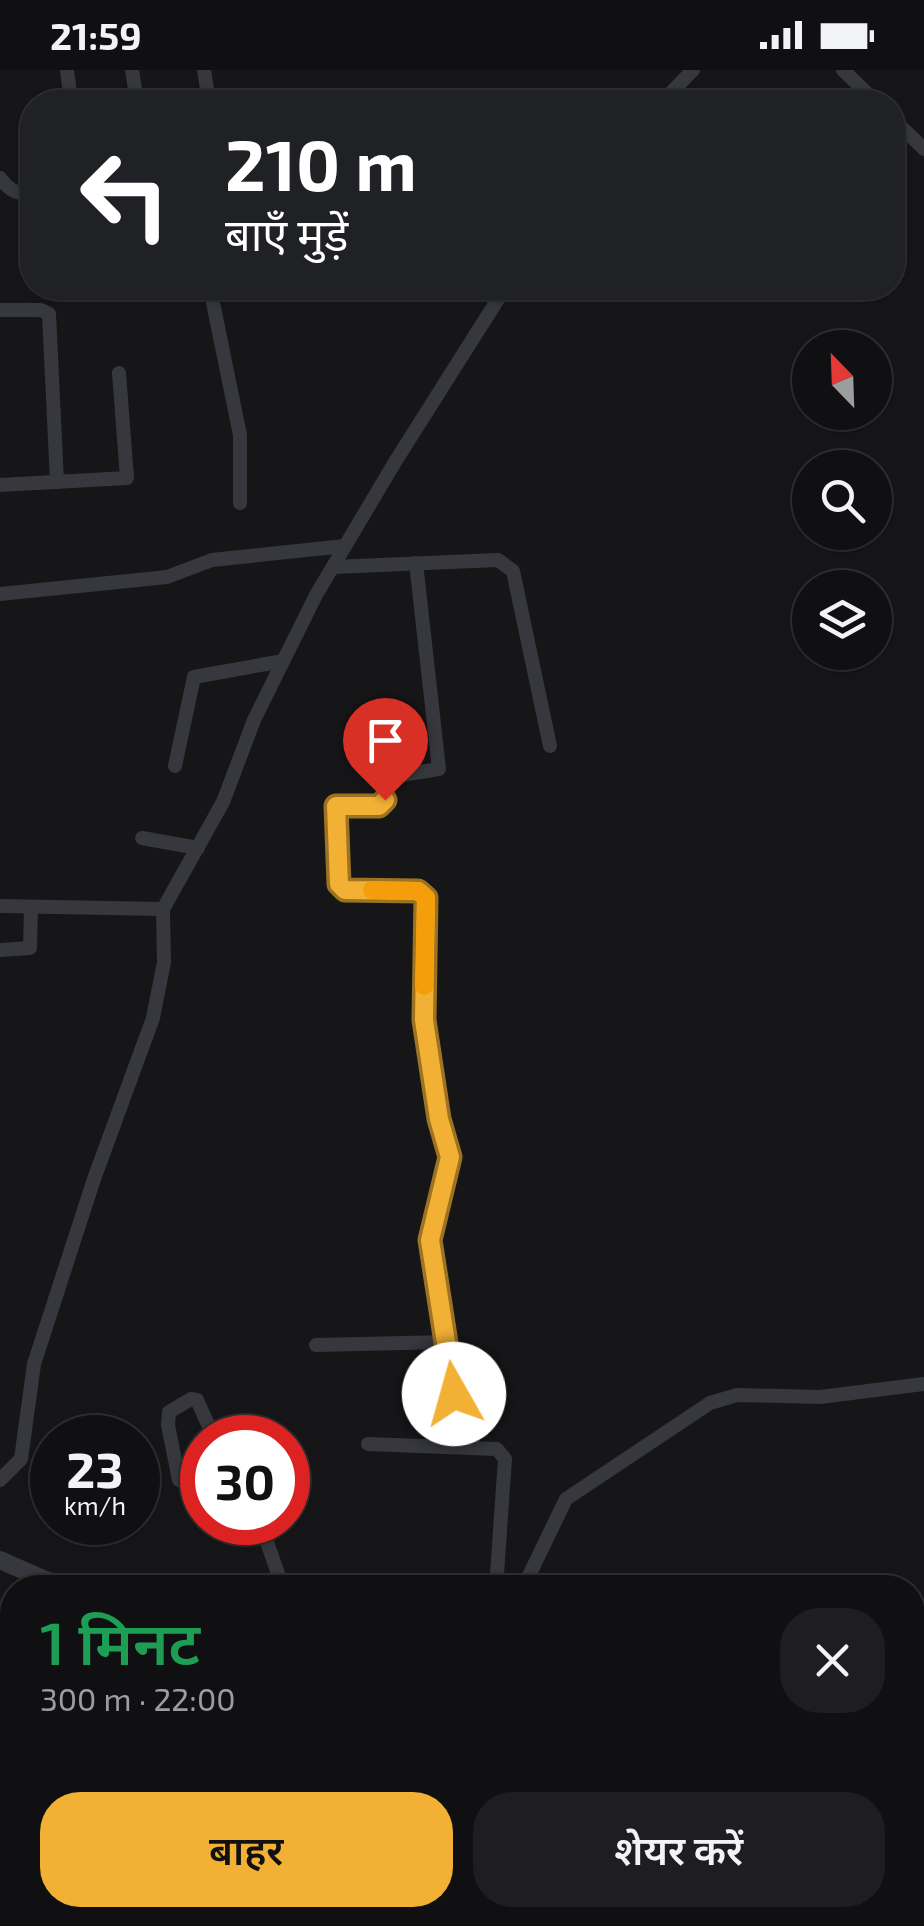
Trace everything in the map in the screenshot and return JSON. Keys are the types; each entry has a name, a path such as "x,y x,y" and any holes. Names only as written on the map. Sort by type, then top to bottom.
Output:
{"street":[{"path":"673,90 693,70"},
{"path":"842,70 863,90"},
{"path":"667,71 676,87"},
{"path":"905,131 924,149"},
{"path":"0,178 9,189 20,194"},
{"path":"212,300 240,436 240,504"},
{"path":"0,1480 21,1458 34,1364 94,1179 153,1018 164,962 163,909 223,802 254,720 333,567 498,300"},
{"path":"0,310 41,310 49,314 57,482"},
{"path":"0,485 127,478 119,374"},
{"path":"0,594 167,578 212,560 345,546"},
{"path":"333,567 498,560 514,571 550,746"},
{"path":"416,563 439,769 390,777 383,804 338,804 335,810 341,888 418,891 426,898 424,1020 439,1119 450,1157 430,1240 453,1375 453,1448"},
{"path":"175,766 194,676 283,661"},
{"path":"142,838 198,848"},
{"path":"0,906 163,909"},
{"path":"0,950 30,948 31,907"},
{"path":"316,1345 447,1342"},
{"path":"528,1575 566,1499 710,1404 738,1395 820,1396 924,1384"},
{"path":"179,1480 169,1412 191,1399 197,1400 204,1415"},
{"path":"368,1444 496,1449 504,1459 497,1575"},
{"path":"268,1545 278,1575"},
{"path":"0,1560 32,1575"}],"slow traffic":[{"path":"372,890 423,892 424,986"}],"route":[{"path":"385,800 379,806 336,806 339,884 345,890 418,891 426,898 423,1011 439,1119 450,1157 431,1230 430,1253 454,1394"}]}
